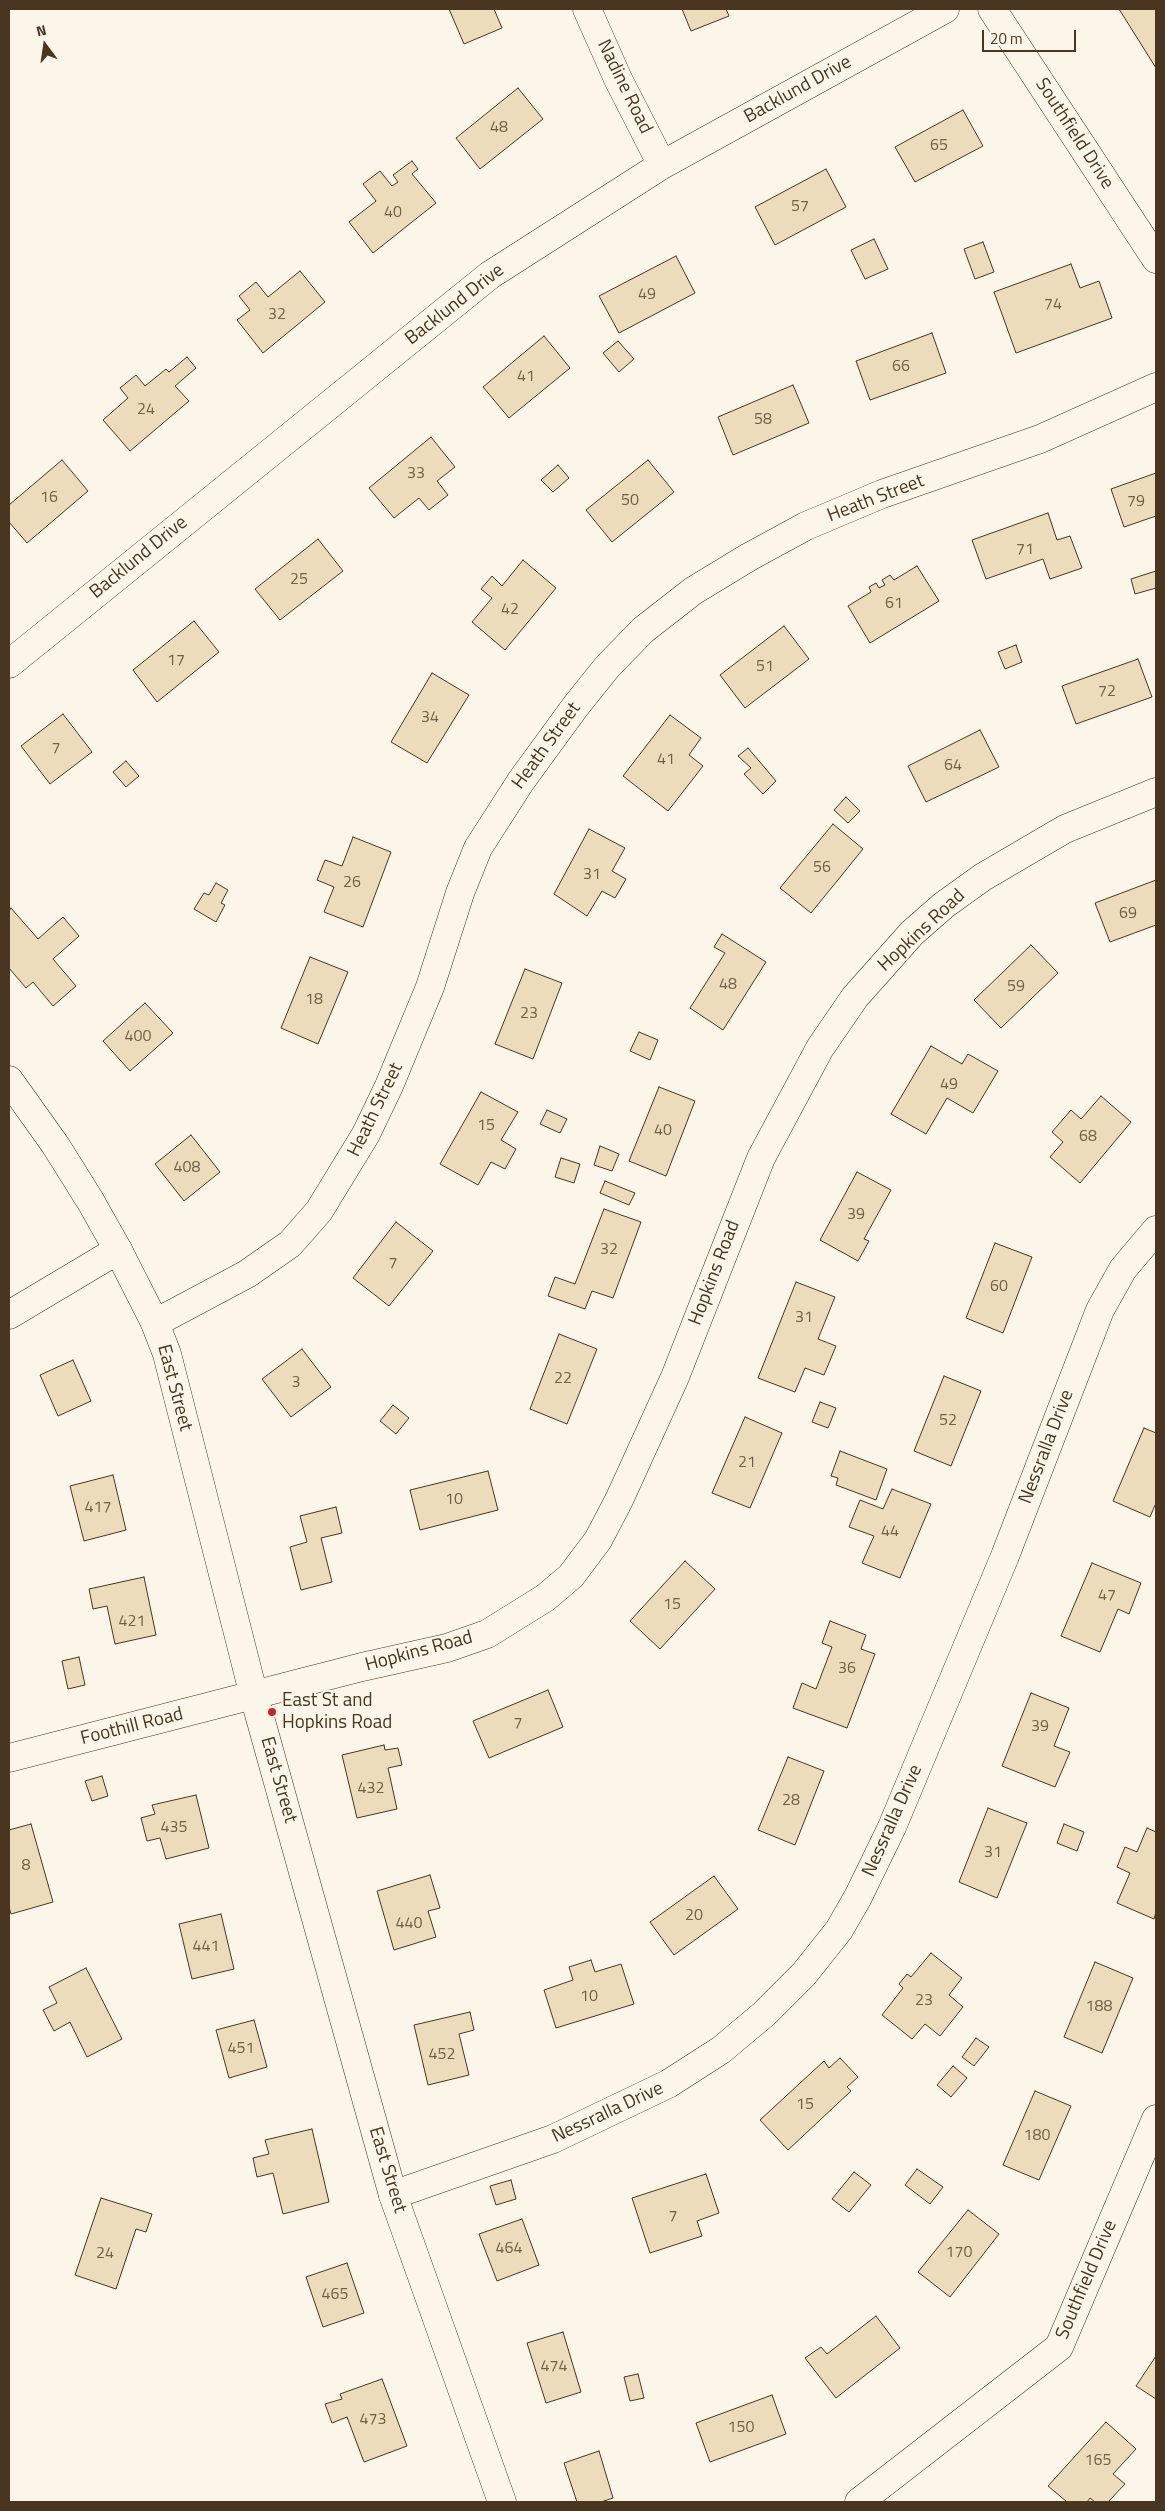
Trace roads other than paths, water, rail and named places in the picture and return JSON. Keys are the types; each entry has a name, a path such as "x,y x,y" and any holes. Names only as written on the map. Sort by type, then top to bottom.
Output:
{"street":[{"name":"Nadine Road","path":"587,9 618,79 662,165"},
{"name":"Backlund Drive","path":"9,664 490,275 662,165 945,9"},
{"name":"Southfield Drive","path":"992,9 1156,260"},
{"name":"Heath Street","path":"155,1323 247,1274 290,1244 319,1211 366,1134 390,1086 430,987 460,893 478,848 498,814 575,707 607,667 643,630 693,591 748,556 806,526 882,494 1040,439 1156,387"},
{"name":"Hopkins Road","path":"254,1696 362,1667 447,1648 487,1634 546,1598 571,1576 598,1540 658,1419 761,1158 820,1048 855,997 912,933 944,905 983,877 1065,829 1156,792"},
{"name":"East Street","path":"9,1080 56,1146 118,1250 155,1323 167,1354 254,1696 393,2195 502,2502"},
{"name":"Nessralla Drive","path":"393,2195 553,2139 668,2084 721,2050 764,2014 804,1974 844,1922 892,1827 1001,1565 1100,1310 1123,1270 1156,1230"},
{"path":"9,1315 118,1250"},
{"name":"Foothill Road","path":"9,1758 254,1696"},
{"name":"Southfield Drive","path":"859,2502 1059,2347 1156,2119"}],"place":[{"name":"East St and Hopkins Road","path":"272,1712"}]}
